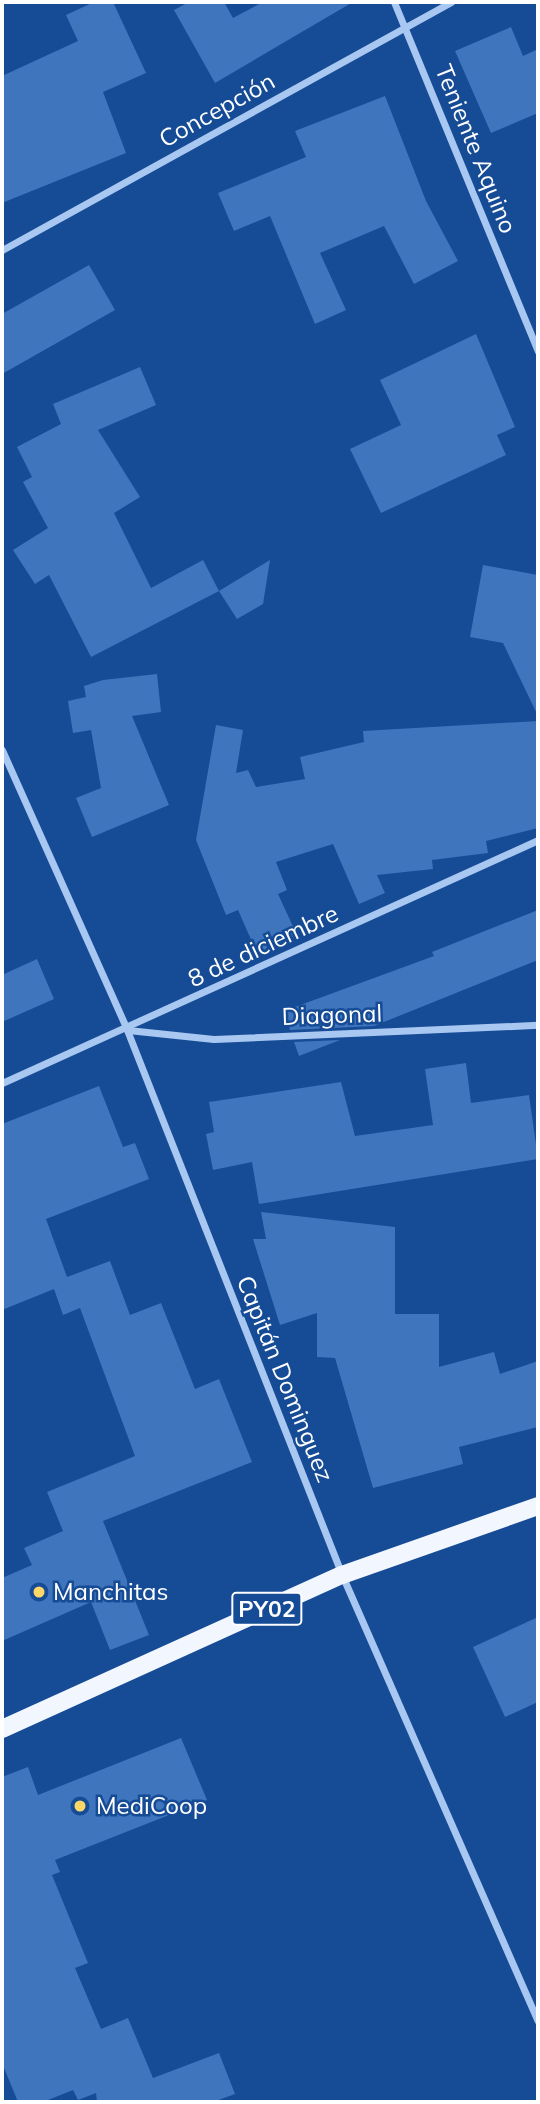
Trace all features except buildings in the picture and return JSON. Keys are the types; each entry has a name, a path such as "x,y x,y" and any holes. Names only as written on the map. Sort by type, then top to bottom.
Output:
{"main road":[{"name":"PY02","path":"2,1729 342,1575 538,1506"}],"street":[{"name":"Teniente Aquino","path":"394,2 538,351"},
{"name":"Concepción","path":"2,250 451,2"},
{"name":"Capitán Dominguez","path":"2,750 127,1030 342,1575 538,2021"},
{"name":"8 de diciembre","path":"2,1083 127,1030 538,840"},
{"name":"Diagonal","path":"127,1030 214,1039 538,1025"}],"place":[{"name":"Manchitas","path":"39,1592"},
{"name":"MediCoop","path":"80,1806"}]}
